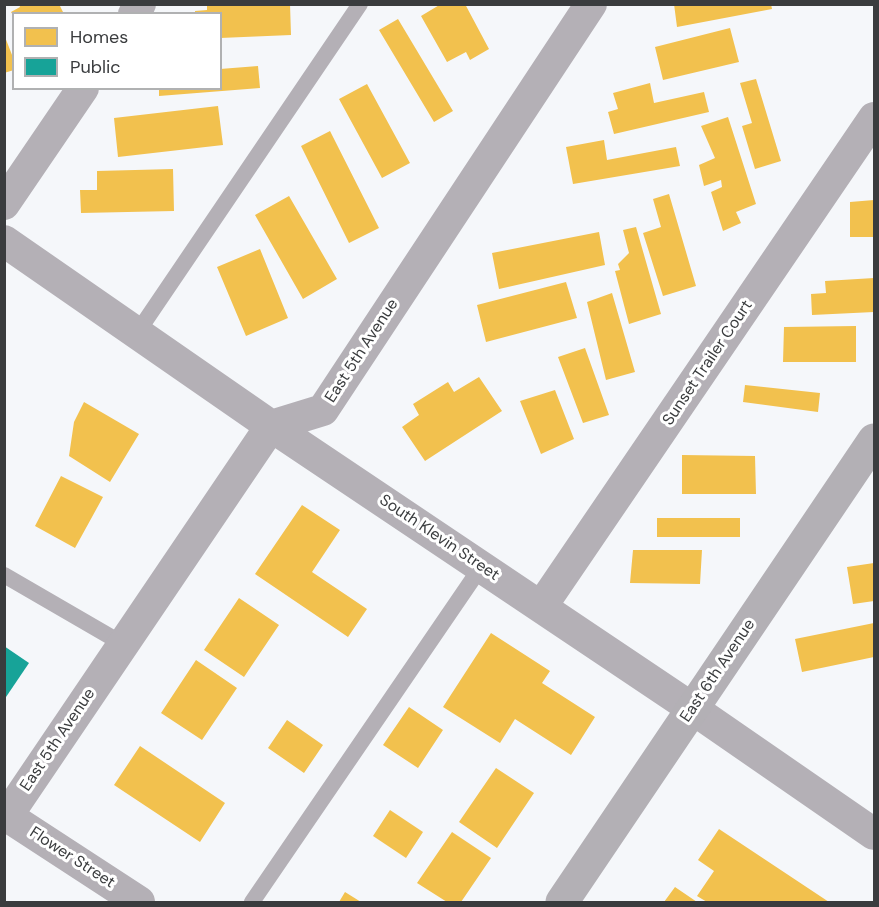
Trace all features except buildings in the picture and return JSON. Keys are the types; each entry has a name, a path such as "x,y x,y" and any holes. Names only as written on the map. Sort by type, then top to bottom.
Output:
{"street":[{"name":"East 5th Avenue","path":"6,815 272,426 323,410 591,4"},
{"path":"4,204 82,90"},
{"name":"Sunset Trailer Court","path":"541,607 874,118"},
{"name":"South Klevin Street","path":"4,241 272,426 693,709 874,834"},
{"name":"East 6th Avenue","path":"562,903 874,440"},
{"name":"Flower Street","path":"6,815 139,903"}],"lane":[{"path":"137,333 360,4"},
{"path":"252,903 481,567"},
{"path":"4,574 123,644"}]}
